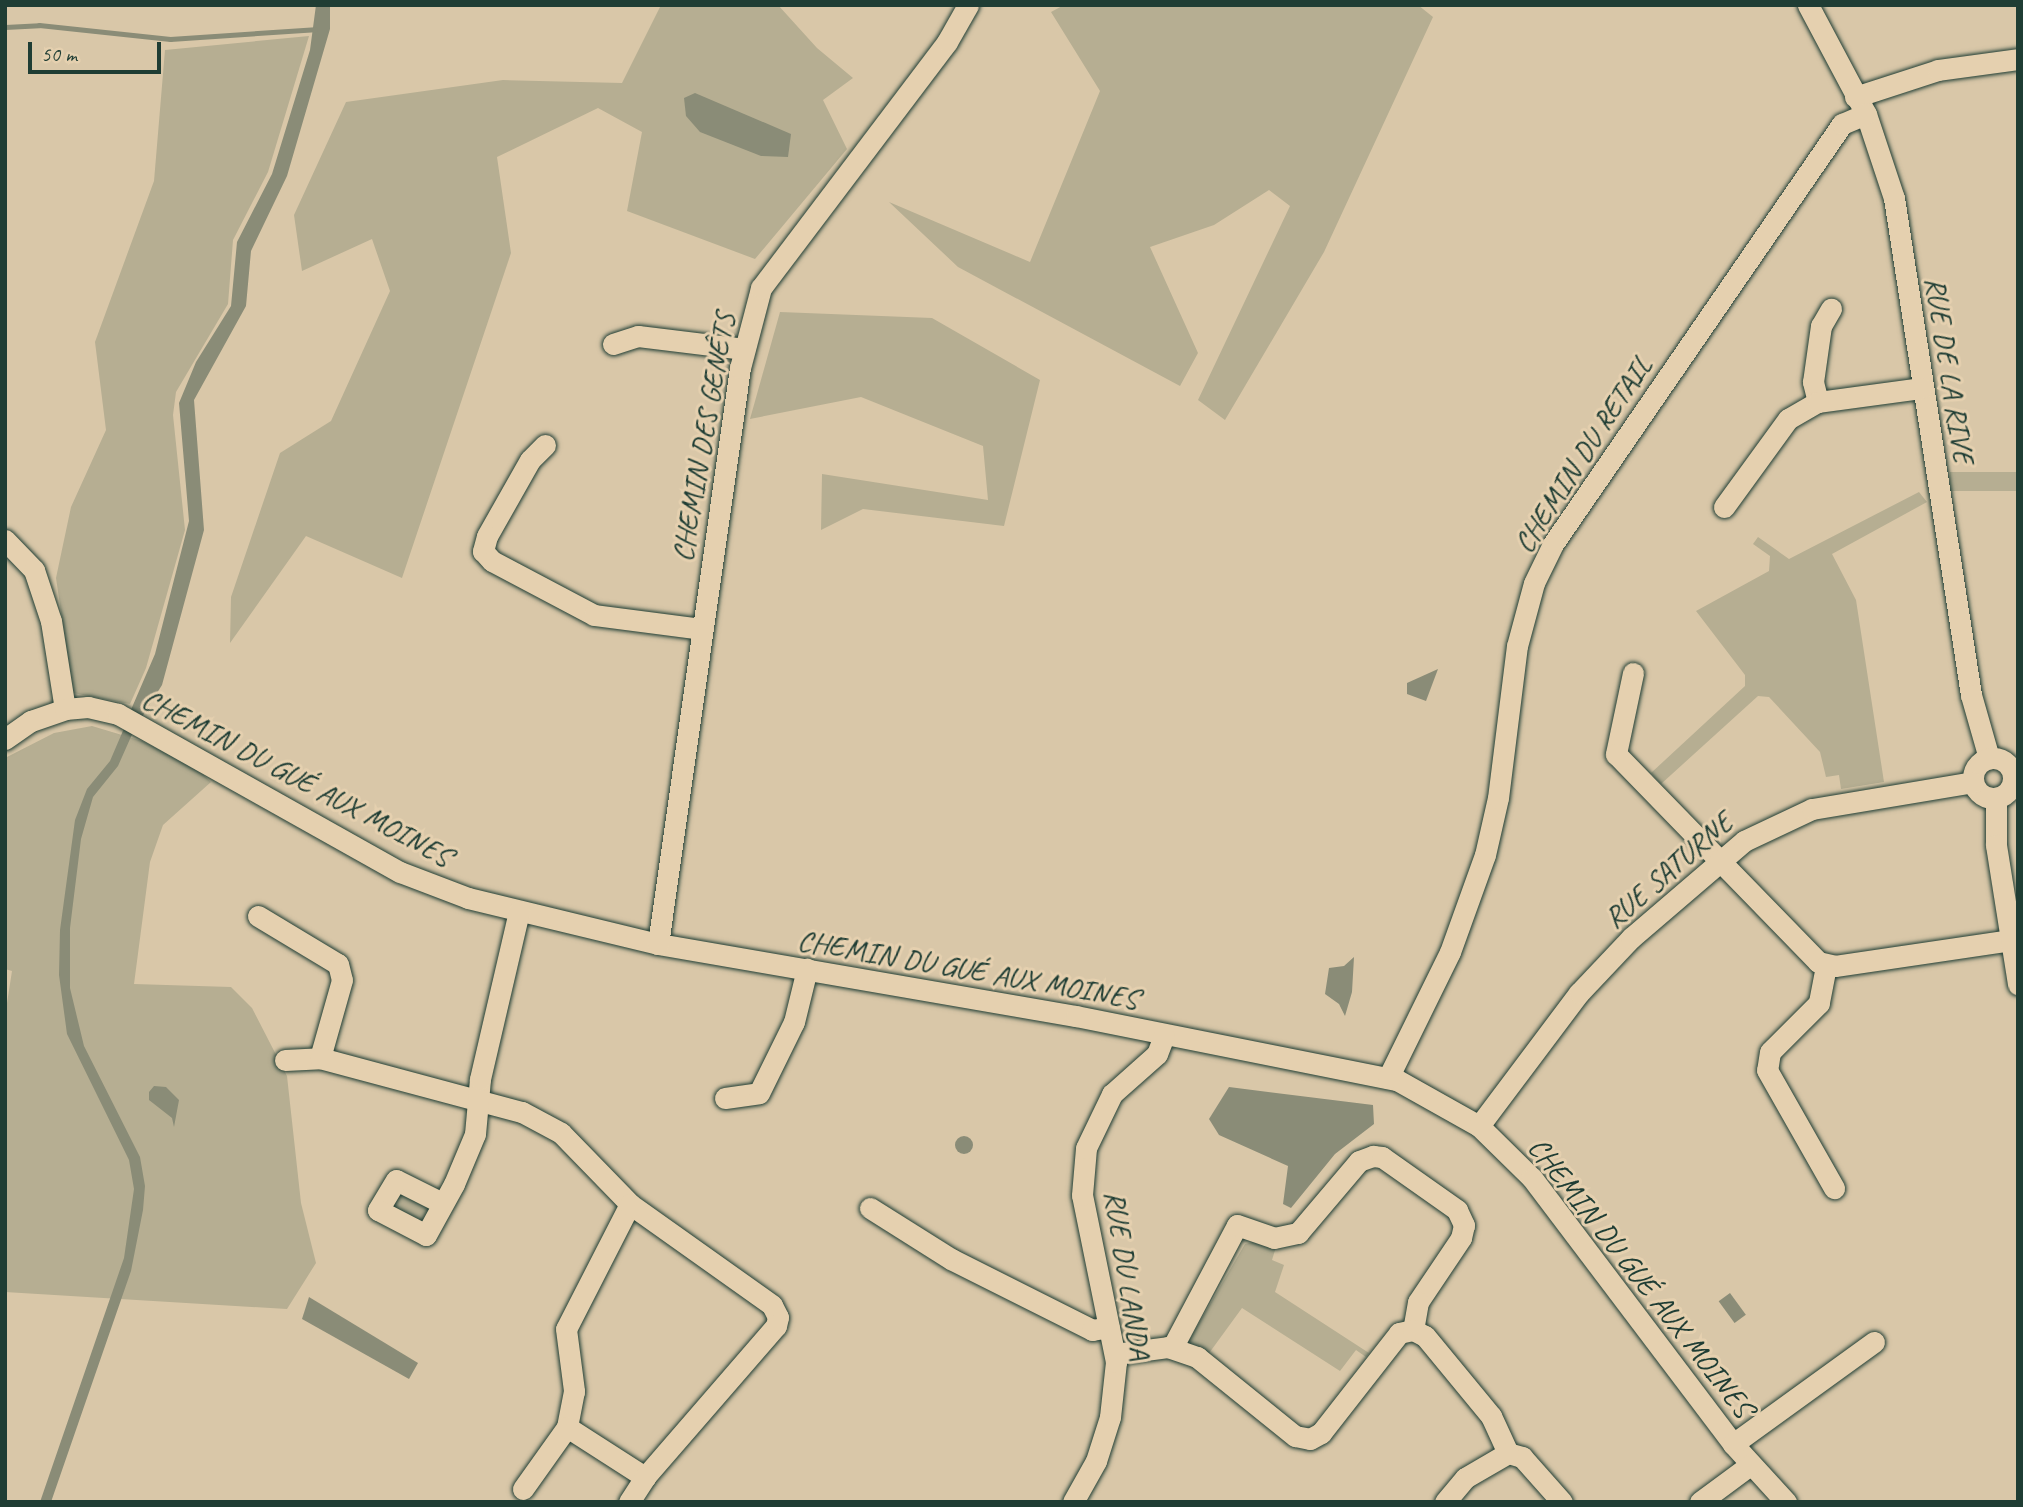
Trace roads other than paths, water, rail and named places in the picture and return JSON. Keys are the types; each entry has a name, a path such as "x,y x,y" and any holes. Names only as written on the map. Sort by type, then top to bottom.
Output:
{"street":[{"name":"CHEMIN DES GENÊTS","path":"658,944 744,349 769,274 947,42 968,5"},
{"name":"RUE DE LA RIVE","path":"1808,5 1881,149 1894,198 1921,388 1971,695 1989,758"},
{"name":"CHEMIN DU RETAIL","path":"1388,1078 1450,952 1485,855 1495,818 1517,646 1534,583 1549,554 1842,124 1861,105 1938,71 2018,59"},
{"path":"1818,402 1813,382 1821,326 1831,309"},
{"path":"613,344 638,336 744,349"},
{"path":"1724,507 1788,419 1818,402 1921,388"},
{"path":"545,444 530,460 486,536 483,551 594,615 702,629"},
{"path":"5,540 34,570 51,621 65,709"},
{"path":"1633,673 1616,754 1718,863 1826,966"},
{"name":"CHEMIN DU GUÉ AUX MOINES","path":"5,739 32,721 65,709 88,707 118,714 400,872 442,891 658,944 807,968 1388,1078 1479,1126 1561,1213 1733,1444 1786,1502"},
{"path":"1989,758 2004,762 2015,775 2007,793 1996,798 1984,797 1973,782 1976,767 1989,758"},
{"name":"RUE SATURNE","path":"1479,1126 1579,993 1631,938 1718,863 1760,831 1812,809 1973,782"},
{"path":"1996,798 1996,845 2018,984"},
{"path":"442,1203 475,1134 480,1079 519,911"},
{"path":"258,916 338,964 342,980 320,1058"},
{"path":"1826,966 2011,940"},
{"path":"1826,966 1819,1003 1770,1052 1767,1070 1834,1188"},
{"path":"725,1098 759,1093 794,1022 807,968"},
{"name":"RUE DU LANDA","path":"1073,1502 1096,1461 1110,1417 1115,1354 1082,1195 1086,1148 1112,1094 1157,1054 1164,1036"},
{"path":"285,1060 320,1058 522,1112 561,1133 630,1203 772,1305 778,1317 776,1326 645,1477 629,1502"},
{"path":"1172,1348 1237,1225 1274,1238 1298,1233 1359,1161 1373,1156 1382,1157 1457,1210 1464,1225 1461,1238 1418,1303 1413,1330"},
{"path":"523,1489 567,1427 574,1391 566,1329 630,1203"},
{"path":"870,1208 951,1259 1092,1330 1109,1327"},
{"path":"1115,1354 1172,1348 1197,1357 1295,1436 1310,1439 1321,1433 1399,1333 1413,1330 1425,1336 1491,1416 1508,1453"},
{"path":"1733,1444 1874,1342"},
{"path":"567,1427 645,1477"},
{"path":"1445,1502 1465,1478 1508,1453 1522,1457 1562,1502"},
{"path":"1700,1502 1750,1465"}],"waterway":[{"path":"5,27 39,25 170,39 315,29"}]}
